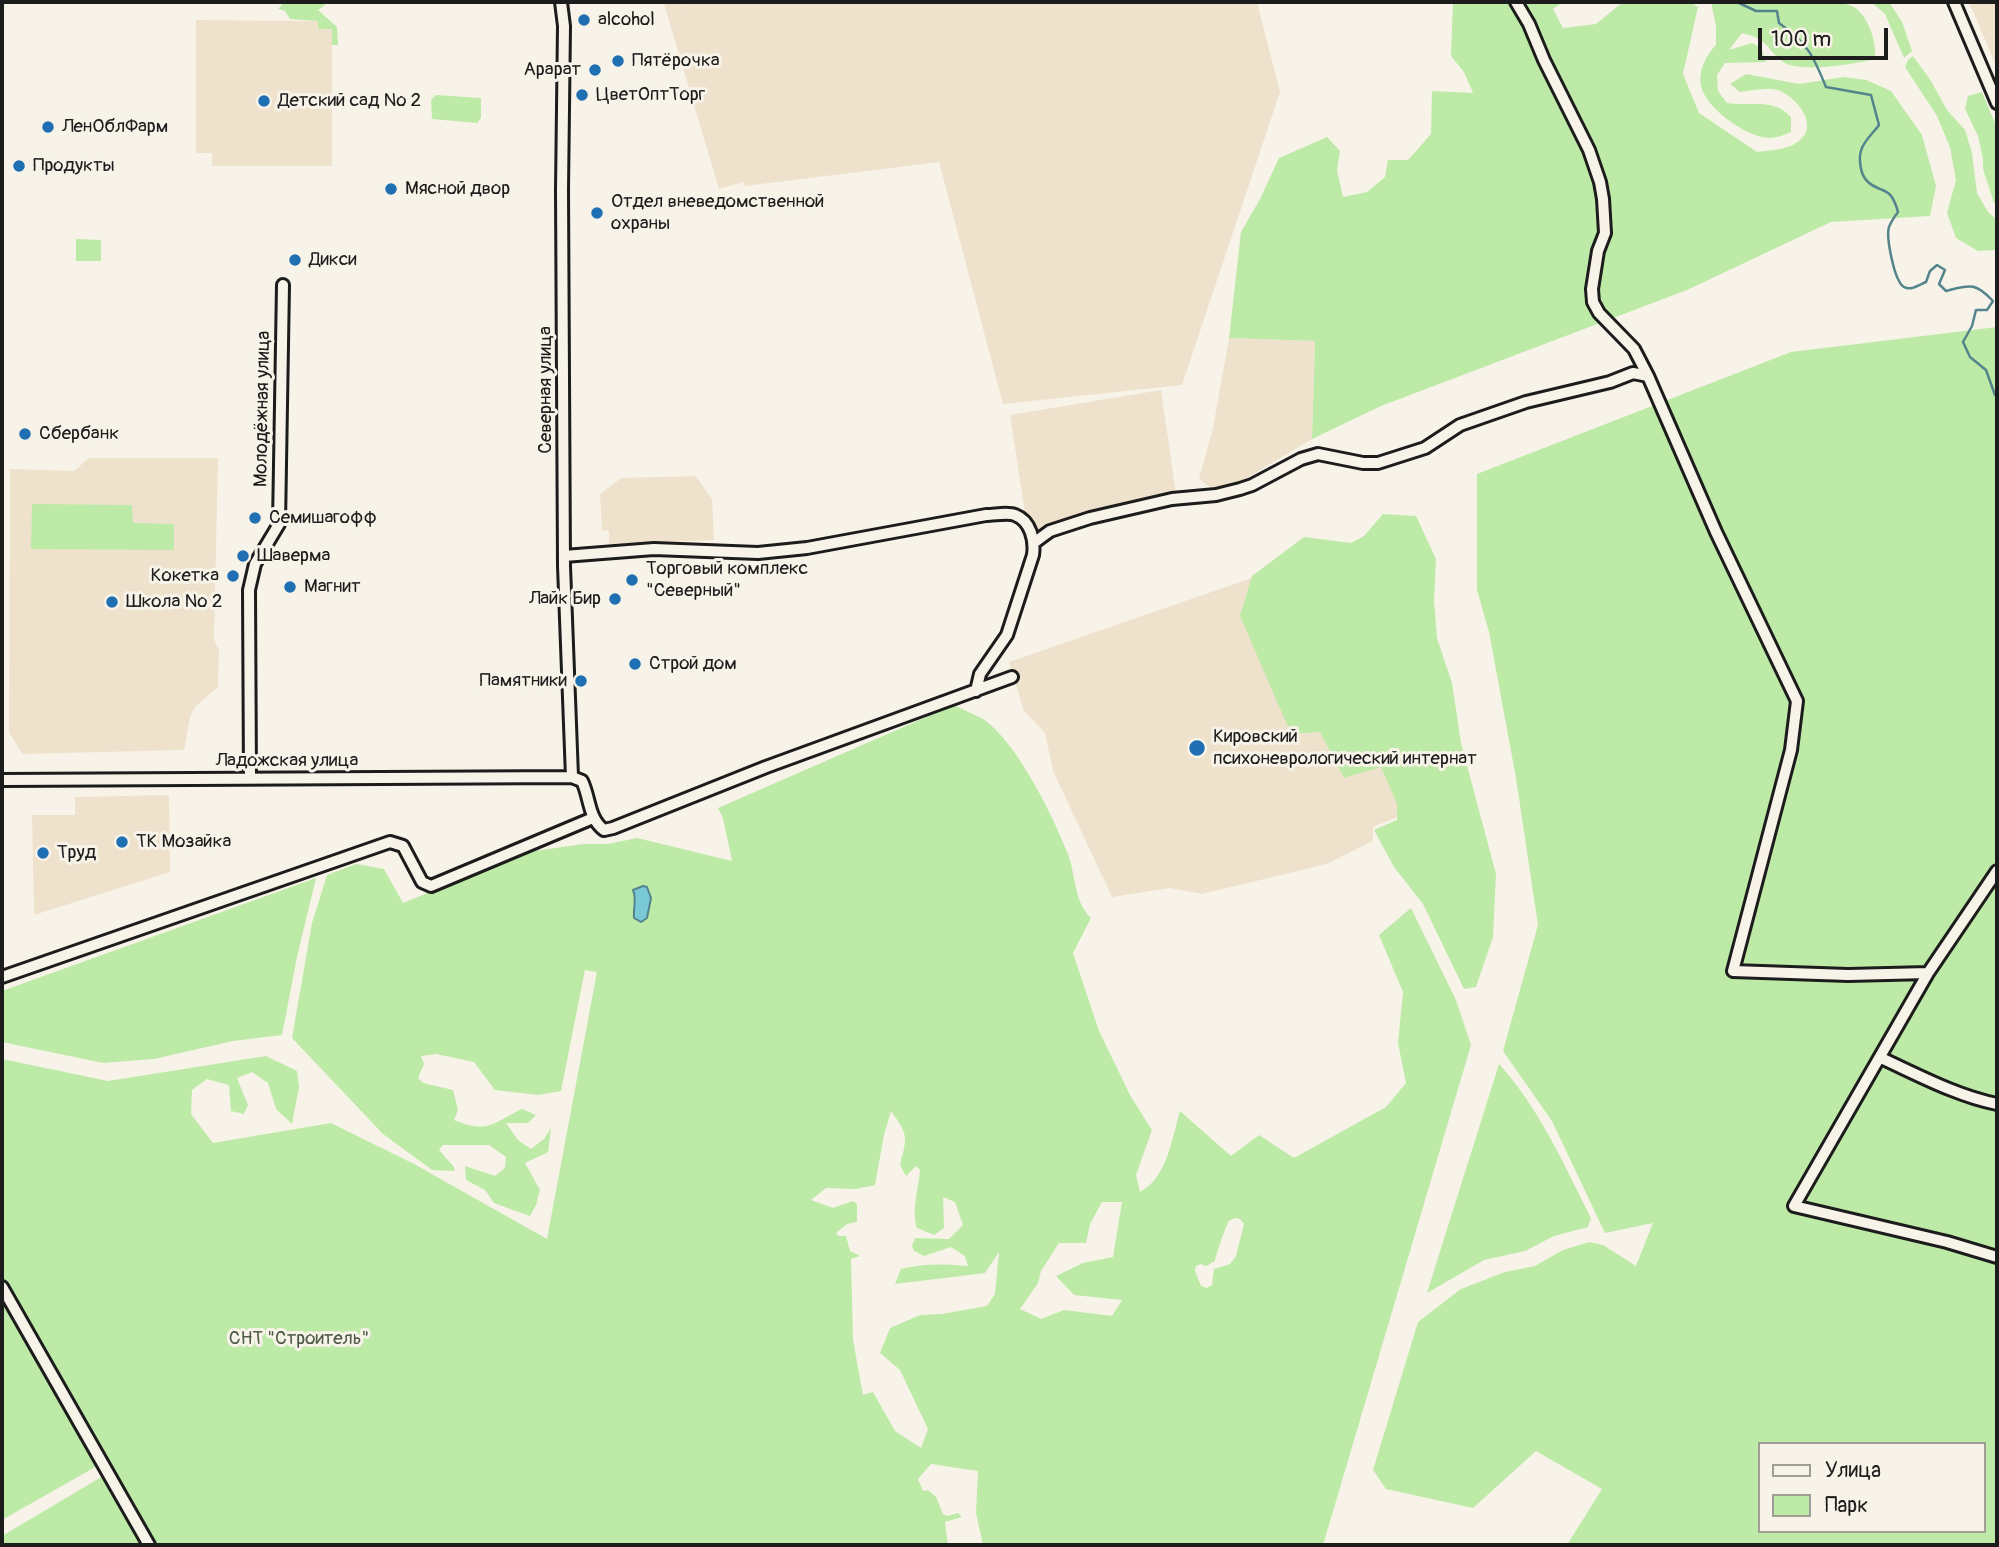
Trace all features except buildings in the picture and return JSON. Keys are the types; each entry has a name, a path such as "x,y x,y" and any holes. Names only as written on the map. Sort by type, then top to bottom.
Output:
{"street":[{"name":"Северная улица","path":"561,2 564,40 564,556 572,777"},
{"path":"1516,2 1589,150 1600,182 1605,233 1598,251 1592,289 1593,302 1634,349 1648,376 1716,532 1797,701 1791,750 1733,971 1848,975 1928,973"},
{"path":"1954,2 1997,103"},
{"name":"Молодёжная улица","path":"250,778 249,590 255,564 279,524 283,285"},
{"path":"976,691 980,674 1007,635 1035,542 1050,531 1090,518 1172,499 1216,495 1240,489 1301,459 1318,454 1363,463 1378,463 1425,447 1460,425 1526,402 1610,382 1633,373 1648,376"},
{"path":"564,556 654,549 758,553 807,548 986,515 1014,515 1024,522 1035,542"},
{"path":"572,777 582,780 588,792 593,818 604,830 613,828 766,767 1012,677"},
{"name":"Ладожская улица","path":"2,780 572,777"},
{"path":"2,977 390,842 402,846 422,882 430,886 593,818"},
{"path":"1997,871 1928,973 1794,1206 1947,1242 1997,1257"},
{"path":"1881,1058 1931,1081 1997,1104"},
{"path":"2,1287 149,1545"}],"shaded area":[{"path":"681,2 684,13 682,2 1257,2 1280,92 1182,385 1003,404 939,162 745,186 743,182 719,189 664,4"},
{"path":"1969,2 1997,2 1997,68"},
{"name":"Детский сад № 2","path":"196,20 318,21 332,29 332,166 212,166 212,153 196,153"},
{"path":"1229,338 1315,341 1312,439 1220,494 1199,479 1213,428"},
{"path":"1161,390 1177,501 1028,533 1010,415"},
{"name":"Школа № 2","path":"89,458 218,458 214,641 219,649 218,687 195,707 190,717 184,750 22,754 9,732 10,469 74,471"},
{"path":"696,476 712,499 714,540 609,544 609,531 602,530 600,494 621,478"},
{"name":"Кировский психоневрологический интернат","path":"1272,571 1357,774 1390,764 1409,812 1373,827 1373,841 1327,864 1202,894 1170,888 1112,897 1053,771 1045,733 1024,711 1009,662"},
{"path":"169,795 170,872 34,915 32,815 75,815 75,797"}],"green space":[{"path":"284,2 324,2 325,5 318,10 337,27 338,45 332,45 332,29 318,29 318,21 290,19 285,11 278,9"},
{"path":"1453,2 1563,2 1553,9 1563,28 1596,24 1623,2 1689,2 1698,7 1683,74 1699,113 1757,152 1795,144 1805,134 1806,118 1796,102 1781,91 1769,89 1740,92 1730,84 1746,74 1799,84 1844,77 1866,80 1891,91 1922,135 1936,186 1930,216 1831,222 1687,290 1381,406 1312,439 1315,341 1229,338 1241,232 1279,158 1327,137 1340,151 1337,170 1343,197 1367,192 1385,177 1388,160 1408,160 1431,134 1432,91 1473,93 1464,72 1451,56"},
{"path":"1711,2 1837,2 1854,7 1868,24 1873,38 1875,59 1827,67 1789,65 1761,41 1742,33 1729,50 1752,43 1761,48 1766,62 1725,63 1717,75 1718,91 1727,103 1769,105 1791,117 1791,132 1769,138 1750,133 1719,112 1704,95 1701,86 1704,64 1716,45"},
{"path":"1871,2 1889,2 1902,22 1912,51 1904,58 1885,14"},
{"path":"1913,56 1947,110 1965,130 1972,153 1977,193 1988,212 1997,220 1997,250 1978,251 1956,238 1947,213 1956,180 1950,147 1937,116 1905,67"},
{"path":"1982,92 1997,128 1997,206 1983,169 1978,136 1965,109 1968,96"},
{"path":"436,95 481,98 481,118 477,123 432,119 431,100"},
{"path":"76,239 101,240 101,261 76,261"},
{"path":"1997,327 1997,1545 1567,1545 1602,1489 1536,1451 1473,1508 1386,1489 1373,1470 1418,1322 1461,1289 1505,1272 1535,1266 1563,1250 1589,1242 1603,1245 1636,1266 1653,1223 1605,1233 1552,1121 1503,1051 1538,925 1516,778 1489,632 1477,590 1477,474 1791,352"},
{"path":"32,504 132,505 133,523 174,524 174,550 31,549"},
{"path":"1383,514 1416,516 1436,559 1434,600 1437,638 1452,683 1461,743 1496,874 1493,937 1476,987 1464,989 1423,904 1394,867 1374,830 1397,820 1397,804 1381,767 1344,778 1320,732 1291,734 1240,616 1252,576 1304,537 1351,543 1364,536"},
{"name":"СНТ \"Строитель\"","path":"954,705 983,719 996,730 1021,762 1053,820 1071,862 1081,904 1091,918 1073,953 1099,1031 1131,1097 1152,1130 1136,1175 1140,1192 1157,1177 1162,1167 1180,1111 1231,1156 1259,1135 1294,1158 1386,1107 1406,1083 1398,1043 1403,992 1379,935 1411,908 1456,1000 1471,1045 1323,1545 983,1545 976,1513 978,1471 931,1464 918,1479 923,1491 928,1490 936,1497 943,1514 948,1516 958,1513 962,1517 945,1522 948,1545 2,1545 2,1536 103,1476 97,1466 2,1520 2,1059 108,1081 266,1056 297,1071 299,1087 292,1124 276,1109 268,1083 252,1072 237,1078 248,1105 244,1114 231,1111 229,1085 207,1079 192,1090 191,1114 213,1143 331,1123 414,1164 547,1239 597,972 585,970 561,1091 538,1095 495,1090 474,1062 436,1054 421,1056 424,1064 418,1078 423,1083 453,1090 458,1110 454,1120 482,1127 522,1109 536,1115 528,1123 506,1123 518,1140 531,1149 544,1139 551,1128 548,1152 525,1163 540,1190 530,1216 494,1203 485,1190 466,1180 465,1166 495,1176 505,1168 506,1157 489,1145 443,1145 439,1150 455,1171 432,1170 383,1134 292,1038 312,923 327,875 356,864 384,869 403,903 528,852 583,844 608,844 637,838 732,861 723,818 718,808","holes":["891,1111 905,1137 900,1165 906,1176 916,1166 920,1170 915,1206 917,1228 934,1235 944,1228 943,1197 955,1202 963,1225 949,1239 915,1238 912,1246 914,1251 924,1256 951,1247 965,1256 968,1266 935,1264 901,1269 895,1284 985,1273 999,1252 995,1294 987,1306 920,1315 890,1328 880,1353 900,1370 928,1429 921,1448 895,1431 873,1392 863,1395 853,1340 851,1259 860,1256 850,1251 846,1236 836,1233 847,1224 857,1222 857,1204 853,1201 833,1208 811,1200 826,1188 856,1189 875,1185","1102,1202 1122,1202 1113,1257 1083,1263 1056,1276 1074,1295 1122,1300 1112,1316 1064,1310 1041,1319 1020,1309 1038,1283 1041,1271 1059,1243 1086,1243 1090,1224","1235,1218 1244,1224 1236,1256 1230,1264 1214,1269 1212,1285 1207,1288 1201,1286 1195,1271 1196,1266 1206,1266 1215,1261 1228,1223"]},
{"path":"316,878 282,1035 233,1041 154,1059 103,1063 2,1042 2,991"},
{"path":"1499,1064 1514,1081 1539,1119 1591,1218 1588,1227 1554,1236 1525,1251 1484,1260 1427,1293"}],"water":[{"path":"647,887 651,898 647,918 641,922 634,918 633,890"}],"waterway":[{"path":"1737,2 1756,11 1777,11 1779,23 1797,37 1808,51 1826,87 1871,95 1879,125 1863,145 1860,165 1867,181 1888,193 1895,203 1898,212 1888,232 1897,276 1904,287 1912,288 1926,282 1930,271 1937,265 1945,270 1939,284 1946,291 1961,287 1977,288 1993,301 1987,310 1976,310 1972,326 1963,342 1970,357 1986,370 1995,395"}],"place":[{"name":"alcohol","path":"584,20"},
{"name":"Пятёрочка","path":"618,61"},
{"name":"Арарат","path":"595,70"},
{"name":"ЦветОптТорг","path":"582,95"},
{"name":"Детский сад № 2","path":"264,101"},
{"name":"ЛенОблФарм","path":"48,127"},
{"name":"Продукты","path":"19,166"},
{"name":"Мясной двор","path":"391,189"},
{"name":"Отдел вневедомственной охраны","path":"597,213"},
{"name":"Дикси","path":"295,260"},
{"name":"Сбербанк","path":"25,434"},
{"name":"Семишагофф","path":"255,518"},
{"name":"Шаверма","path":"243,556"},
{"name":"Кокетка","path":"233,576"},
{"name":"Торговый комплекс \"Северный\"","path":"632,580"},
{"name":"Магнит","path":"290,587"},
{"name":"Лайк Бир","path":"615,599"},
{"name":"Школа № 2","path":"112,602"},
{"name":"Строй дом","path":"635,664"},
{"name":"Памятники","path":"581,681"},
{"name":"Кировский психоневрологический интернат","path":"1197,748"},
{"name":"ТК Мозайка","path":"122,842"},
{"name":"Труд","path":"43,853"}]}
